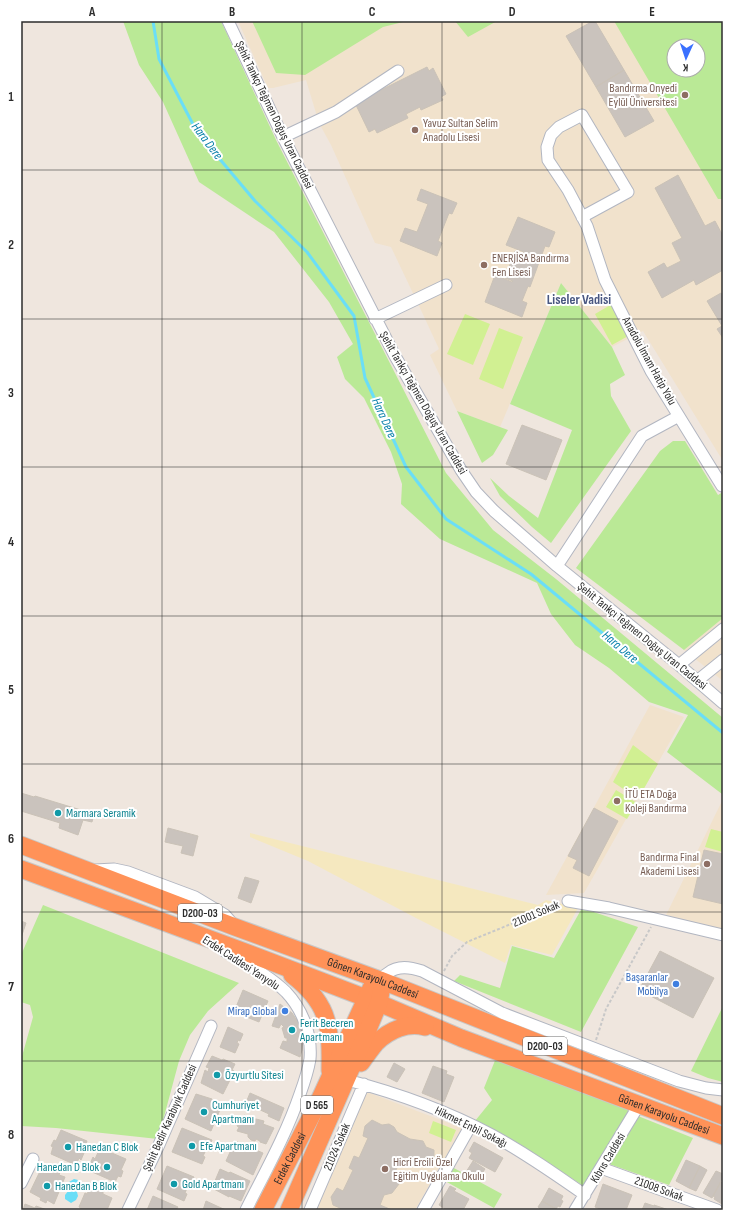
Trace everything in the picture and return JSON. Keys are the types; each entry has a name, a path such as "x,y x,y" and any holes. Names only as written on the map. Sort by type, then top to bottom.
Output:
{"highway":[{"name":"Gönen Karayolu Caddesi","path":"21,845 235,927 380,980 719,1114"},
{"name":"Gönen Karayolu Caddesi","path":"21,869 245,952 372,1001 461,1038 723,1136"},
{"path":"271,962 290,973 306,986 314,995 325,1015 328,1028 331,1074"},
{"name":"D 565","path":"372,1001 372,988 380,980"},
{"name":"Erdek Caddesi","path":"263,1210 331,1074 372,1001"},
{"name":"Erdek Caddesi","path":"289,1210 347,1080 372,1001"},
{"path":"347,1080 377,1042 391,1032 406,1025 419,1025 461,1038"}],"street":[{"name":"Şehit Tankçı Teğmen Doğuş Uran Caddesi","path":"228,21 283,137 395,356 461,470 476,492 494,511 557,566 679,665 723,703"},
{"path":"283,137 336,112 398,71"},
{"name":"Anadolu İmam Hatip Yolu","path":"582,218 628,192 582,115 554,131 548,141 548,160 568,190 582,218 586,226 605,280 652,371 722,486"},
{"path":"376,319 446,285"},
{"path":"557,566 642,436 679,416"},
{"path":"679,665 723,629"},
{"path":"697,681 723,660"},
{"name":"21001 Sokak","path":"568,901 656,918 723,935"},
{"name":"Erdek Caddesi Yanyolu","path":"198,935 270,980 286,992 303,1017 309,1038 310,1059 308,1070 293,1114 246,1210"},
{"path":"245,952 280,962 349,987 362,988 370,986 393,970 411,967 422,971 502,1013 679,1081 706,1088 723,1090"},
{"name":"Şehit Bedir Karabıyık Caddesi","path":"128,1210 158,1147 211,1026"},
{"name":"Hikmet Enbil Sokağı","path":"347,1080 396,1094 471,1125 515,1148 585,1196"},
{"name":"21024 Sokak","path":"310,1210 364,1084"},
{"name":"Kıbrıs Caddesi","path":"575,1210 585,1196 639,1105"},
{"path":"423,1210 471,1125"},
{"path":"21,1183 33,1159"},
{"name":"21008 Sokak","path":"601,1168 697,1207 717,1210"}],"path":[{"name":"21001 Sokak","path":"439,980 452,956 464,944 568,901"},
{"path":"594,1049 606,1009 656,918"}],"shaded area":[{"path":"238,21 723,21 723,461 643,331 612,347 561,283 500,427 457,411 430,355 439,349 391,247 375,243 331,145 319,123 306,80 268,88"},
{"path":"723,618 723,681 684,650"},
{"name":"İTÜ ETA Doğa Koleji Bandırma","path":"650,705 684,717 584,893 546,895"},
{"name":"Bandırma Final Akademi Lisesi","path":"723,799 723,930 666,915"},
{"name":"Hicri Ercili Özel Eğitim Uygulama Okulu","path":"367,1092 462,1128 415,1210 313,1210"}],"green space":[{"path":"123,21 221,21 277,142 446,473 493,530 556,579 723,718 722,794 667,752 688,715 649,702 609,668 575,645 551,614 537,583 440,539 401,504 402,484 391,452 364,398 345,379 337,357 353,344 329,302 274,232 199,182 163,102 139,65"},
{"path":"252,21 407,21 383,27 305,75 276,73"},
{"path":"455,21 497,21 468,37"},
{"name":"Bandırma Onyedi Eylül Üniversitesi","path":"614,21 723,21 723,199 718,199"},
{"path":"561,283 612,347 625,375 610,384 611,396 631,431 551,543 500,496 490,478 509,496 538,518 572,430 510,404"},
{"path":"612,304 630,335 612,345 595,314"},
{"path":"465,314 490,324 473,365 447,354"},
{"path":"499,328 523,337 503,389 479,379"},
{"path":"457,411 508,430 493,455 482,463"},
{"path":"673,441 685,441 718,495 723,492 723,618 684,650 576,568 660,451"},
{"path":"633,745 658,764 638,799 613,782"},
{"path":"616,790 637,803 627,819 606,807"},
{"path":"711,829 723,832 723,852 705,847"},
{"path":"43,905 239,983 208,1011 190,1035 179,1061 158,1139 56,1128 21,1126 21,1060 33,1017 30,1005 21,1002 21,955"},
{"path":"582,908 638,927 581,1032 454,981 460,975 500,988 512,946 554,958"},
{"path":"723,1006 723,1082 691,1071"},
{"path":"496,1058 631,1109 585,1187 518,1143 475,1121 492,1100 484,1088"},
{"path":"638,1116 693,1138 669,1185 609,1164"},
{"path":"433,1121 456,1130 451,1142 429,1133"},
{"path":"452,1167 502,1194 494,1208 445,1181"}],"sand":[{"path":"250,833 538,905 546,900 578,908 552,955 511,945 505,963 308,861 250,837"}],"water":[{"path":"74,1179 78,1180 81,1186 77,1192 78,1196 76,1200 71,1203 65,1199 65,1195 69,1190 69,1182"}],"building":[{"path":"595,21 624,70 596,87 566,36"},
{"name":"Yavuz Sultan Selim Anadolu Lisesi","path":"427,67 429,71 433,68 446,94 441,97 443,100 421,110 420,107 406,114 408,118 377,133 375,129 369,132 356,105 360,104 359,101"},
{"path":"624,70 654,121 625,137 596,87"},
{"path":"678,175 705,226 715,221 723,236 723,270 696,285 694,280 662,298 648,272 664,263 667,268 681,261 672,243 682,238 655,188"},
{"path":"421,189 457,203 452,214 449,213 438,241 442,243 437,256 400,241 405,228 417,232 428,204 417,200"},
{"path":"518,217 555,232 549,247 545,246 530,287 528,286 522,301 527,303 522,317 485,302 495,275 512,282 513,281 505,278 515,251 523,254 524,252 506,245"},
{"path":"721,293 723,297 723,338 717,329 722,326 707,301"},
{"path":"522,425 562,440 546,480 506,464"},
{"name":"Marmara Seramik","path":"21,793 94,814 92,822 83,820 78,835 59,828 60,823 21,811"},
{"name":"İTÜ ETA Doğa Koleji Bandırma","path":"594,808 618,821 589,876 573,868 577,860 568,856"},
{"path":"168,828 198,836 193,856 181,853 183,846 165,842"},
{"name":"Bandırma Final Akademi Lisesi","path":"704,850 723,854 723,904 693,897"},
{"path":"245,877 259,881 251,903 238,898"},
{"path":"21,921 26,923 21,938"},
{"name":"Başaranlar Mobilya","path":"660,951 714,978 693,1018 639,990"},
{"path":"243,990 268,1001 259,1022 234,1012"},
{"name":"Ferit Beceren Apartmanı","path":"280,1004 292,1013 300,1025 303,1038 300,1057 280,1048 283,1041 287,1042 287,1038 285,1038 282,1028 284,1027 281,1024 279,1028 272,1026"},
{"path":"228,1027 243,1034 240,1041 238,1040 237,1043 239,1044 235,1053 220,1047"},
{"name":"Özyurtlu Sitesi","path":"212,1056 235,1064 232,1070 234,1071 223,1094 201,1083 205,1070 208,1072 209,1068 206,1067"},
{"path":"394,1063 405,1069 397,1082 387,1077"},
{"path":"433,1066 447,1071 446,1074 454,1077 444,1102 422,1093"},
{"path":"250,1093 284,1108 279,1121 268,1116 269,1114 245,1105"},
{"name":"Cumhuriyet Apartmanı","path":"196,1094 212,1099 222,1105 211,1131 185,1119"},
{"path":"244,1115 253,1120 256,1119 264,1121 263,1124 274,1128 266,1144 256,1139 255,1141 251,1140 248,1137 248,1134 237,1131 239,1127 237,1126 241,1118 243,1119"},
{"name":"Hicri Ercili Özel Eğitim Uygulama Okulu","path":"372,1120 382,1125 389,1124 394,1127 397,1132 410,1139 423,1141 426,1147 434,1150 432,1162 426,1166 419,1163 417,1166 401,1159 396,1170 399,1177 399,1184 392,1193 384,1195 380,1205 392,1210 341,1210 333,1205 331,1197 337,1188 343,1191 353,1170 349,1168 354,1156 359,1158 368,1138 363,1136 365,1126"},
{"name":"Efe Apartmanı","path":"182,1128 212,1140 209,1149 207,1148 203,1156 205,1157 202,1164 172,1152"},
{"name":"Hanedan C Blok","path":"61,1130 87,1141 81,1160 79,1158 76,1165 51,1154 53,1147 51,1146 54,1140 56,1141"},
{"path":"235,1141 263,1153 253,1175 226,1161"},
{"path":"474,1142 503,1158 495,1172 469,1158 472,1153 469,1151"},
{"name":"Hanedan D Blok","path":"100,1148 126,1159 121,1170 123,1171 121,1177 118,1176 115,1182 90,1171 93,1164 90,1164 93,1157 95,1159"},
{"path":"686,1160 700,1166 689,1188 676,1181"},
{"path":"473,1161 485,1169 478,1179 466,1172"},
{"name":"Gold Apartmanı","path":"167,1166 194,1177 191,1184 189,1183 184,1201 157,1189"},
{"path":"700,1166 707,1170 696,1191 689,1188"},
{"name":"Hanedan B Blok","path":"42,1167 53,1172 54,1169 60,1172 59,1175 65,1177 54,1204 47,1200 46,1203 40,1200 41,1198 30,1192"},
{"path":"220,1169 250,1181 241,1201 229,1197 212,1188"},
{"path":"716,1171 723,1174 723,1177 712,1198 703,1193"},
{"path":"721,1182 723,1183 722,1204 714,1199 715,1197 713,1196"},
{"path":"603,1184 632,1195 626,1210 603,1210 595,1207"},
{"path":"450,1186 456,1189 454,1191 469,1199 463,1210 447,1210 439,1205"},
{"path":"90,1188 96,1191 97,1189 103,1192 103,1194 112,1198 107,1210 80,1210 81,1208 79,1207 85,1193 87,1194"},
{"path":"549,1188 563,1196 561,1200 563,1201 560,1207 558,1206 556,1209 542,1201"},
{"path":"153,1196 178,1207 176,1210 147,1210"},
{"path":"206,1201 219,1207 226,1210 203,1210"},
{"path":"542,1201 556,1209 542,1210 538,1207"},
{"path":"645,1203 654,1205 669,1210 642,1210"},
{"path":"25,1204 35,1208 36,1206 47,1210 23,1210"}],"waterway":[{"name":"Hara Dere","path":"153,21 159,59 197,132 255,201 307,252 354,316 365,378 406,467 446,519 531,574 723,733"}],"place":[{"name":"Bandırma Onyedi Eylül Üniversitesi","path":"685,95"},
{"name":"Yavuz Sultan Selim Anadolu Lisesi","path":"415,130"},
{"name":"ENERJİSA Bandırma Fen Lisesi","path":"484,265"},
{"name":"İTÜ ETA Doğa Koleji Bandırma","path":"617,801"},
{"name":"Marmara Seramik","path":"58,813"},
{"name":"Bandırma Final Akademi Lisesi","path":"707,864"},
{"name":"Başaranlar Mobilya","path":"676,984"},
{"name":"Mirap Global","path":"285,1011"},
{"name":"Ferit Beceren Apartmanı","path":"292,1030"},
{"name":"Özyurtlu Sitesi","path":"217,1075"},
{"name":"Cumhuriyet Apartmanı","path":"204,1112"},
{"name":"Efe Apartmanı","path":"192,1146"},
{"name":"Hanedan C Blok","path":"68,1147"},
{"name":"Hanedan D Blok","path":"107,1167"},
{"name":"Hicri Ercili Özel Eğitim Uygulama Okulu","path":"385,1169"},
{"name":"Gold Apartmanı","path":"174,1184"},
{"name":"Hanedan B Blok","path":"47,1186"}],"district":[{"name":"Liseler Vadisi","path":"579,299"}]}
